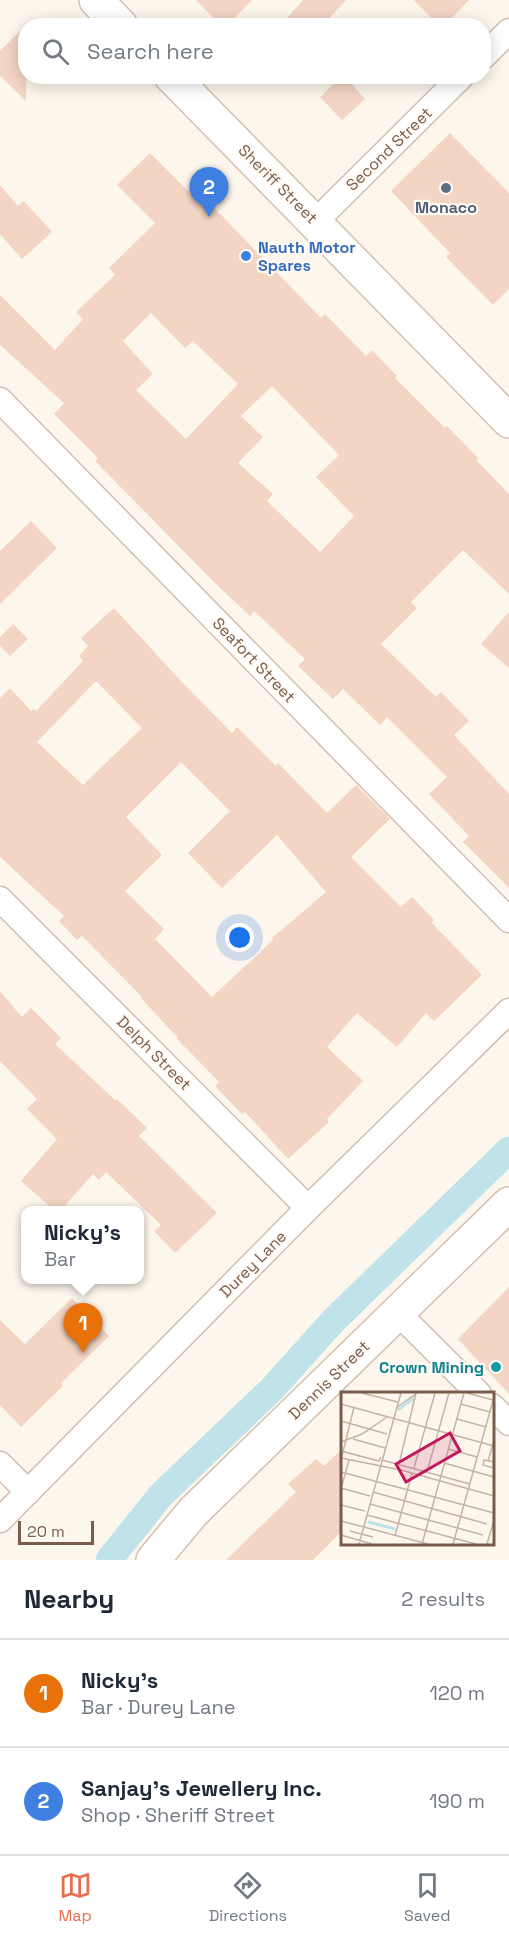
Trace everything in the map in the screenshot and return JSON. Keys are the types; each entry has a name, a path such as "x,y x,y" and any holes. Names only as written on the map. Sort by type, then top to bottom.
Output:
{"main road":[{"path":"96,0 113,18"},
{"name":"Sheriff Street","path":"179,84 509,421"},
{"name":"Dennis Street","path":"153,1560 193,1512 509,1204"}],"street":[{"path":"491,48 509,31"},
{"name":"Second Street","path":"315,222 454,84"},
{"name":"Seafort Street","path":"0,400 509,920"},
{"name":"Delph Street","path":"0,899 308,1208"},
{"name":"Durey Lane","path":"0,1520 308,1208 509,1011"},
{"path":"398,1313 478,1392"},
{"path":"494,1408 509,1423"},
{"path":"0,1464 28,1492"}],"building":[{"path":"196,0 252,0 235,18 213,18"},
{"path":"303,0 346,0 329,18 287,18"},
{"path":"414,0 469,0 452,18 431,18"},
{"path":"18,33 18,84 26,84 26,101 0,76 0,51"},
{"path":"334,84 351,84 365,99 342,120 320,97"},
{"path":"450,133 509,193 509,289 493,305 446,257 450,253 391,191"},
{"path":"150,153 188,191 193,186 321,318 325,314 366,356 372,350 397,376 395,378 445,428 447,426 509,494 509,594 463,550 411,602 417,608 381,644 436,697 441,692 469,721 454,735 509,794 509,888 463,842 469,836 429,794 447,777 387,717 380,725 343,689 333,699 298,666 305,659 254,611 250,616 95,461 98,458 54,414 64,403 0,345 0,295 55,350 83,319 76,312 115,275 109,268 155,223 117,185","holes":["151,313 185,348 193,341 238,384 186,439 136,390 153,374 123,341","272,386 339,455 316,477 354,516 320,552 267,501 273,494 238,463 263,437 241,416"]},
{"path":"0,185 18,206 24,201 52,232 22,259 0,234"},
{"path":"31,521 57,548 0,604 0,551"},
{"path":"114,608 232,733 237,727 276,766 278,763 327,813 356,785 390,819 351,857 401,907 412,897 434,920 431,922 482,975 434,1021 426,1013 397,1047 357,1013 327,1047 363,1081 327,1119 329,1122 288,1159 245,1112 242,1114 215,1086 219,1082 177,1039 142,997 82,936 77,940 59,921 64,916 0,857 0,698 10,688 31,711 34,709 36,711 83,661 79,656 88,646 81,638","holes":["96,681 142,728 83,785 37,742","181,762 230,811 188,853 222,888 277,835 326,892 272,938 273,940 212,997 155,939 164,929 125,891 162,855 126,817"]},
{"path":"509,612 509,668 481,644"},
{"path":"13,624 28,639 10,656 0,646 0,637"},
{"path":"0,991 22,1017 31,1008 61,1038 55,1044 147,1128 139,1136 217,1213 175,1253 154,1231 161,1225 144,1206 141,1206 106,1172 99,1180 93,1174 65,1206 49,1206 21,1181 57,1139 27,1109 37,1099 0,1061"},
{"name":"Crown Mining","path":"509,1287 509,1394 458,1339"},
{"path":"72,1298 109,1336 61,1383 63,1386 21,1427 0,1405 0,1320 25,1344"},
{"path":"341,1450 341,1532 313,1560 226,1560 296,1492 288,1484 316,1459 324,1466"}],"waterway":[{"path":"109,1560 161,1495 272,1389 333,1321 509,1150"}],"place":[{"name":"Monaco","path":"446,188"},
{"name":"Sanjay's Jewellery Inc.","path":"209,217"},
{"name":"Nauth Motor Spares","path":"246,256"},
{"name":"Nicky's","path":"83,1353"},
{"name":"Crown Mining","path":"496,1367"}]}
